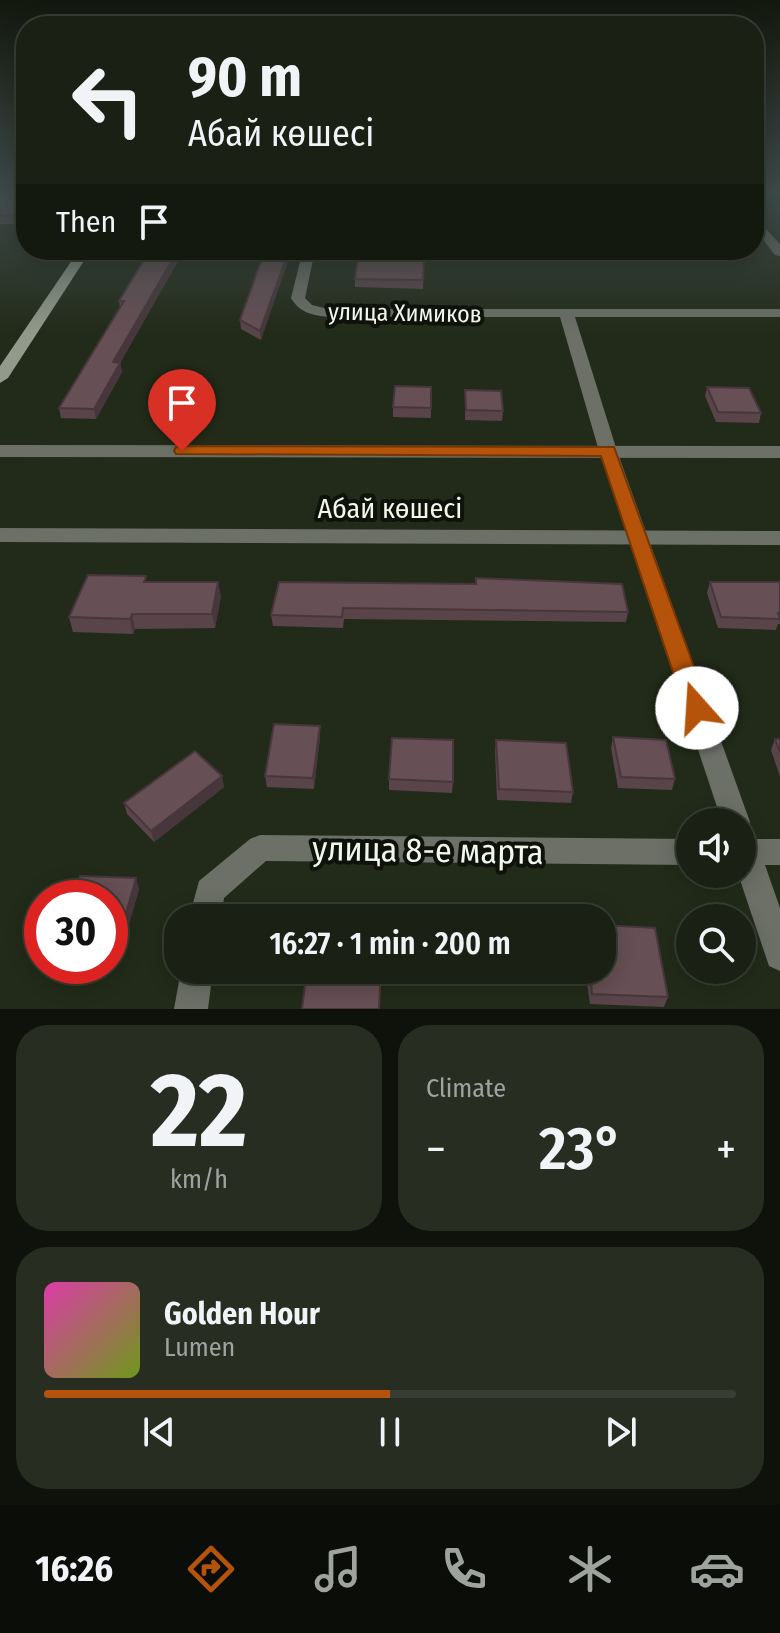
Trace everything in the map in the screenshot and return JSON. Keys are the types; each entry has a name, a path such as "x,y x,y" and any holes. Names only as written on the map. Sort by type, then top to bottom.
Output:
{"main road":[{"path":"0,378 78,260"}],"street":[{"name":"улица Химиков","path":"307,260 298,298 301,305 328,313 780,313"},
{"path":"567,315 608,451 731,808"},
{"name":"Абай көшесі","path":"0,451 780,452"},
{"name":"Абай көшесі","path":"0,535 780,538"},
{"name":"улица 8-е марта","path":"208,904 210,891 260,848 676,852"},
{"path":"756,849 780,852"},
{"path":"756,886 780,955"},
{"path":"191,1009 195,984"}],"building":[{"path":"144,260 172,260 113,362 120,363 94,409 59,408 124,301 119,301"},
{"path":"261,260 285,260 260,331 240,320"},
{"path":"358,260 424,260 423,280 355,279"},
{"path":"395,386 431,387 431,408 393,407"},
{"path":"707,387 749,388 761,413 718,412"},
{"path":"465,390 501,391 503,411 466,410"},
{"path":"88,575 146,576 144,582 218,582 212,614 132,614 130,619 69,617"},
{"path":"476,578 622,584 628,612 343,608 342,617 271,615 279,582 476,584"},
{"path":"710,582 780,582 780,619 721,617"},
{"path":"274,724 320,726 313,778 265,776"},
{"path":"613,737 666,740 675,779 621,777"},
{"path":"392,738 453,740 453,782 389,779"},
{"path":"496,740 566,743 573,792 499,789"},
{"path":"195,751 222,776 151,831 124,803"},
{"path":"80,876 136,878 128,906 128,880 79,880"},
{"path":"616,926 655,928 668,997 592,994 591,984 616,984"},
{"path":"305,984 380,984 379,1009 302,1009"}],"route":[{"path":"182,451 608,451 697,708"}]}
